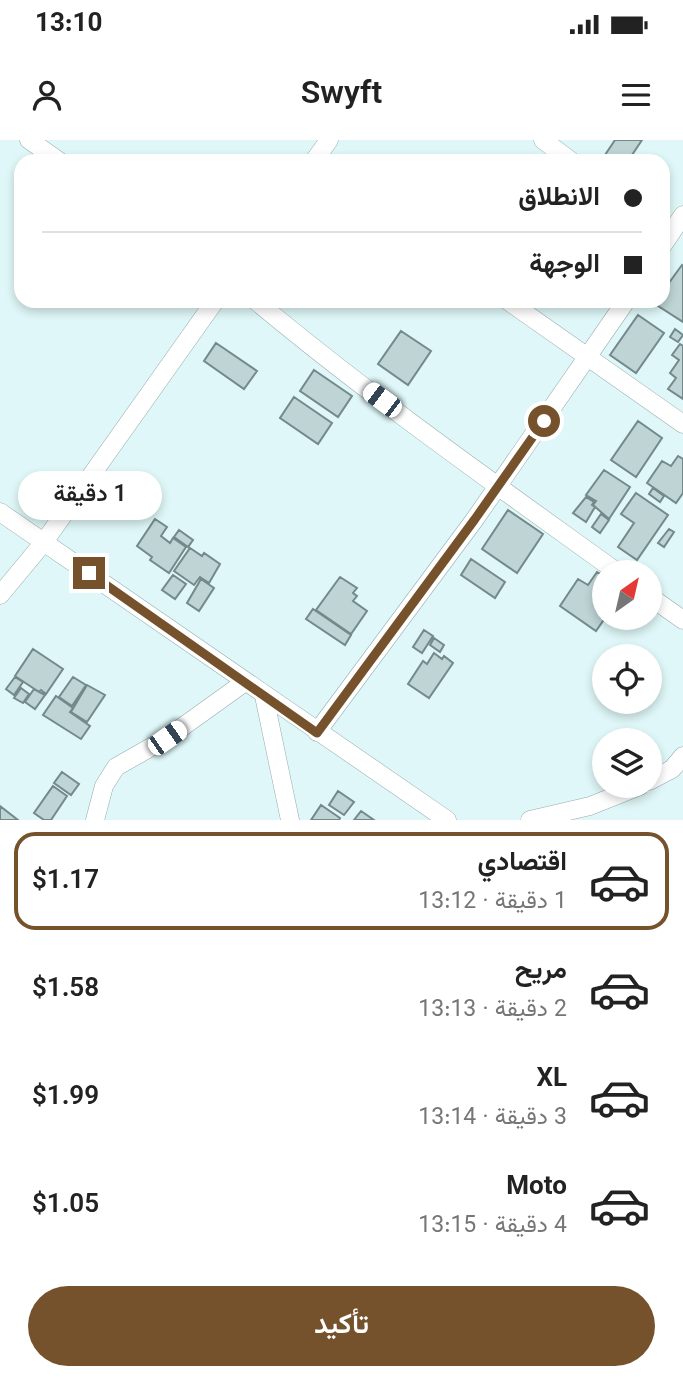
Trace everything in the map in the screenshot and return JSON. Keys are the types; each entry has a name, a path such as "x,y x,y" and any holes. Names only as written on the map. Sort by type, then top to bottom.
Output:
{"street":[{"path":"29,140 49,154"},
{"path":"543,140 562,154"},
{"path":"670,238 683,215"},
{"path":"0,595 44,542 210,308"},
{"path":"265,308 358,382 601,560"},
{"path":"518,308 683,424"},
{"path":"317,733 499,485 621,308"},
{"path":"0,512 317,733 447,820"},
{"path":"662,605 683,620"},
{"path":"95,820 104,786 116,767 167,738 245,682"},
{"path":"264,696 290,820"},
{"path":"662,774 672,769 683,756"},
{"path":"530,820 590,806 610,798"}],"building":[{"path":"615,140 642,140 633,154 606,154"},
{"path":"682,265 683,322 661,308 670,308 670,281"},
{"path":"638,315 664,333 636,373 610,355"},
{"path":"675,329 683,335 678,342 670,337"},
{"path":"401,331 431,351 408,385 378,364"},
{"path":"216,343 257,371 244,389 204,361"},
{"path":"680,344 683,346 683,399 668,389 676,378 670,373 679,360 672,355"},
{"path":"314,370 352,396 338,417 300,391"},
{"path":"294,397 332,423 318,444 280,418"},
{"path":"638,421 662,438 636,477 611,460"},
{"path":"678,456 683,459 683,493 676,503 647,483 662,461 671,466"},
{"path":"604,470 630,487 609,519 593,505 596,501 586,495"},
{"path":"653,488 664,496 660,502 649,494"},
{"path":"636,493 668,515 637,560 618,547 634,523 621,514"},
{"path":"586,497 594,502 592,505 595,507 586,522 573,513"},
{"path":"508,510 543,534 517,573 482,549"},
{"path":"601,514 609,520 600,533 592,527"},
{"path":"155,519 167,527 161,536 170,543 173,538 186,547 169,573 150,560 152,557 137,546"},
{"path":"669,529 674,532 664,547 658,543"},
{"path":"179,530 193,540 188,547 174,537"},
{"path":"190,548 202,556 204,553 220,564 209,583 200,577 194,585 174,571"},
{"path":"471,559 505,582 495,598 461,575"},
{"path":"173,575 186,584 175,599 162,590"},
{"path":"340,577 357,588 353,593 357,596 353,601 367,611 351,634 316,610"},
{"path":"201,579 214,588 199,611 187,603"},
{"path":"578,579 588,585 592,579 592,628 560,606"},
{"path":"313,609 351,635 345,645 306,619"},
{"path":"424,630 433,636 422,653 413,647"},
{"path":"434,638 444,645 440,652 430,645"},
{"path":"33,649 63,669 46,694 15,676"},
{"path":"434,653 453,663 429,698 408,684 423,661 427,664"},
{"path":"15,677 23,682 14,695 6,689"},
{"path":"73,677 86,685 72,706 59,697"},
{"path":"87,685 105,695 87,722 71,712"},
{"path":"21,688 29,694 23,703 14,698"},
{"path":"34,689 45,695 35,709 25,702"},
{"path":"56,696 73,708 70,712 90,726 81,739 43,715"},
{"path":"62,772 79,784 71,795 54,783"},
{"path":"53,786 67,796 51,820 44,820 34,813"},
{"path":"338,791 354,802 344,815 329,805"},
{"path":"321,805 340,818 339,820 311,820"},
{"path":"0,806 18,820 0,820"},
{"path":"361,811 374,820 354,820"}],"route":[{"path":"89,573 317,733 544,421"}]}
